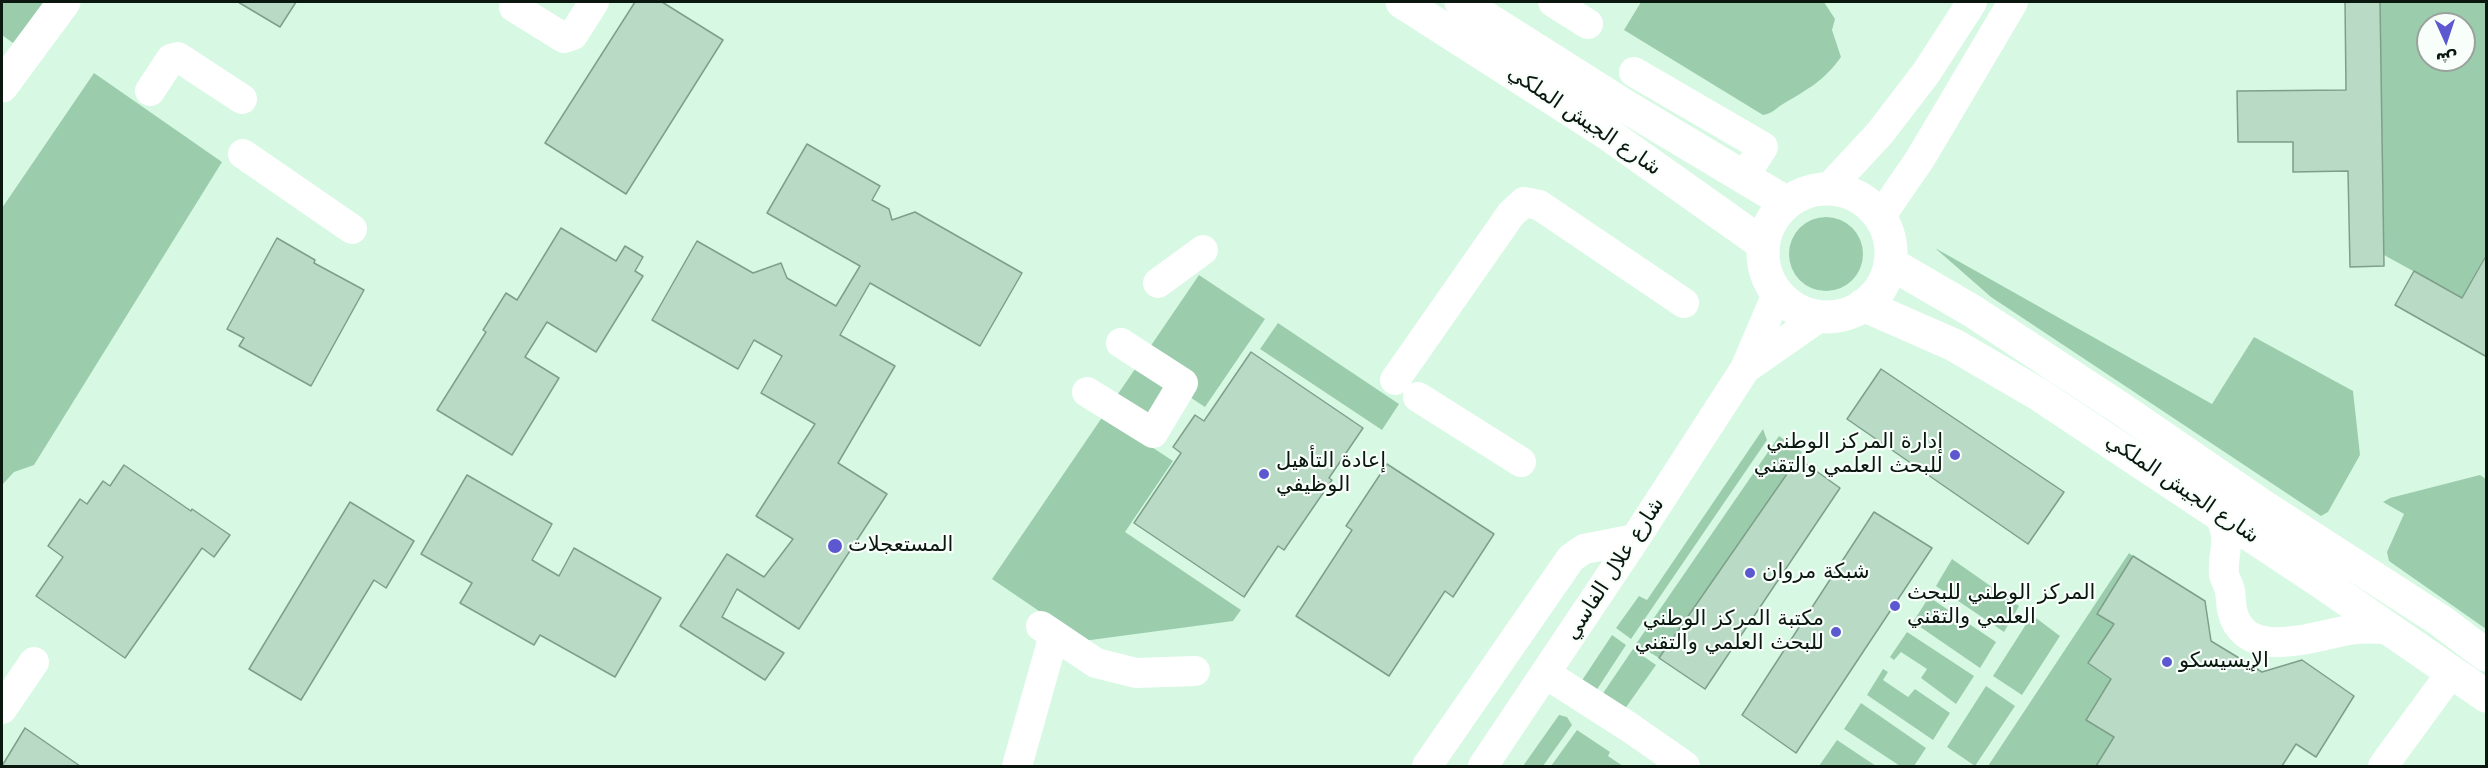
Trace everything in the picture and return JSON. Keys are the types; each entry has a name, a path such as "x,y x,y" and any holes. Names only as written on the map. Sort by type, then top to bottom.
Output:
{"main road":[{"path":"2,86 64,2"},
{"name":"شارع الجيش الملكي","path":"1402,2 1605,132 1763,244"},
{"name":"شارع الجيش الملكي","path":"1461,2 1624,106 1787,203"},
{"path":"1828,189 1848,192 1866,202 1880,217 1889,239 1890,263 1881,287 1863,305 1835,316 1821,316 1804,313 1777,294 1768,279 1763,262 1763,244 1767,229 1775,214 1787,203 1806,192 1828,189"},
{"name":"شارع الجيش الملكي","path":"1890,263 1974,312 2263,506 2441,621 2487,655"},
{"name":"شارع الجيش الملكي","path":"1863,305 1954,345 2103,435 2487,696"}],"street":[{"path":"530,9 564,38 569,38 594,2"},
{"path":"1553,2 1588,24"},
{"path":"1828,189 1880,133 1926,72 1972,2"},
{"path":"1880,217 1920,159 2013,2"},
{"path":"150,91 171,58 178,57 242,99"},
{"path":"1634,72 1763,147 1744,177"},
{"path":"243,154 352,229"},
{"path":"1521,462 1407,388 1505,223 1524,202 1539,204 1684,303"},
{"path":"1158,283 1203,250"},
{"name":"شارع علال الفاسي","path":"1483,766 1635,540 1745,369 1777,294"},
{"name":"شارع علال الفاسي","path":"1745,369 1821,316"},
{"path":"1087,392 1153,433 1184,384 1121,343"},
{"path":"2220,516 2228,540 2224,573 2230,590 2234,617 2247,633 2256,639 2276,643 2371,628 2390,630"},
{"path":"1427,766 1571,558 1584,549 1635,540"},
{"path":"1017,766 1032,716 1047,631 1096,663 1136,673 1196,671"},
{"path":"2,709 34,662"},
{"path":"2383,766 2451,673"},
{"path":"1546,674 1685,766"},
{"path":"998,766 1032,716"}],"green space":[{"path":"2,2 44,2 13,43 2,35"},
{"path":"1641,2 1824,2 1835,19 1832,30 1841,57 1815,84 1772,112 1763,115 1624,30"},
{"path":"2380,2 2486,2 2486,254 2462,298 2384,255"},
{"path":"94,73 222,162 34,465 14,472 2,485 2,208"},
{"path":"1819,217 1833,217 1847,223 1857,233 1863,247 1863,261 1857,275 1847,285 1833,291 1819,291 1805,285 1795,275 1789,261 1789,247 1795,233 1805,223"},
{"path":"1935,248 2212,404 2254,337 2353,391 2360,455 2328,512 2321,516 1991,297"},
{"path":"1199,275 1265,319 1205,407 1173,386 1138,438 1173,461 1125,532 1241,610 1233,621 1083,641 992,579"},
{"path":"1278,323 1399,404 1382,430 1260,349"},
{"path":"1763,429 1767,440 1631,639 1616,628 1639,596 1647,600"},
{"path":"1779,436 1802,452 1659,658 1636,644"},
{"path":"2480,475 2486,479 2486,629 2389,561 2387,552 2404,514 2383,502 2390,498"},
{"path":"2129,553 2133,556 2097,614 2114,624 2088,663 2111,679 2086,719 2114,737 2096,766 1988,766"},
{"path":"1952,559 2019,606 2004,632 1936,586"},
{"path":"1929,597 1996,642 1980,668 1913,622"},
{"path":"2032,615 2060,636 2022,695 1993,676"},
{"path":"1907,632 1974,676 1956,704 1921,678 1927,669 1901,652 1894,660 1890,657"},
{"path":"1612,635 1626,645 1592,697 1577,688"},
{"path":"1633,649 1656,665 1617,720 1595,705"},
{"path":"1883,669 1888,672 1883,680 1908,697 1915,689 1950,713 1933,740 1867,695"},
{"path":"1986,686 2015,706 1975,766 1947,747"},
{"path":"1861,703 1926,748 1914,766 1900,766 1844,729"},
{"path":"1559,715 1567,717 1572,725 1543,766 1523,766"},
{"path":"1577,730 1610,752 1608,756 1623,766 1551,766"},
{"path":"1837,740 1876,766 1819,766"}],"building":[{"path":"238,2 296,2 280,27"},
{"path":"635,2 662,2 723,40 626,194 545,143"},
{"path":"2345,2 2380,2 2384,266 2350,267 2348,171 2293,172 2293,142 2238,142 2237,91 2346,90"},
{"path":"807,144 880,186 872,200 889,209 892,220 915,212 1022,273 980,346 870,283 840,335 895,366 838,463 887,494 799,629 737,589 722,617 784,653 765,680 680,626 727,554 764,577 793,539 756,516 815,424 761,393 782,356 754,340 738,369 652,320 697,241 753,273 781,263 787,278 836,306 860,266 767,213"},
{"path":"561,228 616,261 625,246 643,257 635,271 643,276 596,352 547,322 525,357 559,378 512,455 437,410 486,332 483,330 506,293 517,300"},
{"path":"277,238 315,260 314,263 364,290 311,386 239,346 244,338 227,329"},
{"path":"2487,254 2487,357 2395,305 2414,271 2462,298"},
{"name":"إعادة التأهيل الوظيفي","path":"1251,352 1363,428 1329,478 1332,480 1284,550 1278,546 1244,597 1134,523 1181,453 1173,447 1195,415 1204,421"},
{"name":"إدارة المركز الوطني للبحث العلمي والتقني","path":"1881,369 2064,492 2028,544 1847,419"},
{"name":"شبكة مروان","path":"1798,458 1840,488 1705,689 1659,658"},
{"path":"1387,464 1494,534 1453,597 1445,591 1389,676 1296,616 1352,530 1346,526"},
{"path":"124,465 230,535 214,557 202,548 125,658 36,596 63,557 48,546 80,499 87,504 103,481 110,486"},
{"path":"467,475 552,524 532,560 559,576 574,548 661,598 615,677 540,635 534,645 460,603 472,583 421,554"},
{"path":"350,502 414,541 386,588 374,580 301,700 249,669"},
{"name":"مكتبة المركز الوطني للبحث العلمي والتقني","path":"1874,512 1932,548 1796,753 1742,715"},
{"name":"اﻹيسيسكو","path":"2133,556 2205,601 2211,641 2262,672 2302,660 2354,696 2316,757 2296,744 2282,766 2096,766 2114,737 2086,720 2111,679 2088,663 2114,624 2097,614"},
{"path":"25,728 54,748 80,766 2,766"}],"place":[{"name":"إدارة المركز الوطني للبحث العلمي والتقني","path":"1955,455"},
{"name":"إعادة التأهيل الوظيفي","path":"1264,474"},
{"name":"المستعجلات","path":"835,546"},
{"name":"شبكة مروان","path":"1750,573"},
{"name":"المركز الوطني للبحث العلمي والتقني","path":"1895,606"},
{"name":"مكتبة المركز الوطني للبحث العلمي والتقني","path":"1836,632"},
{"name":"اﻹيسيسكو","path":"2167,662"}]}
